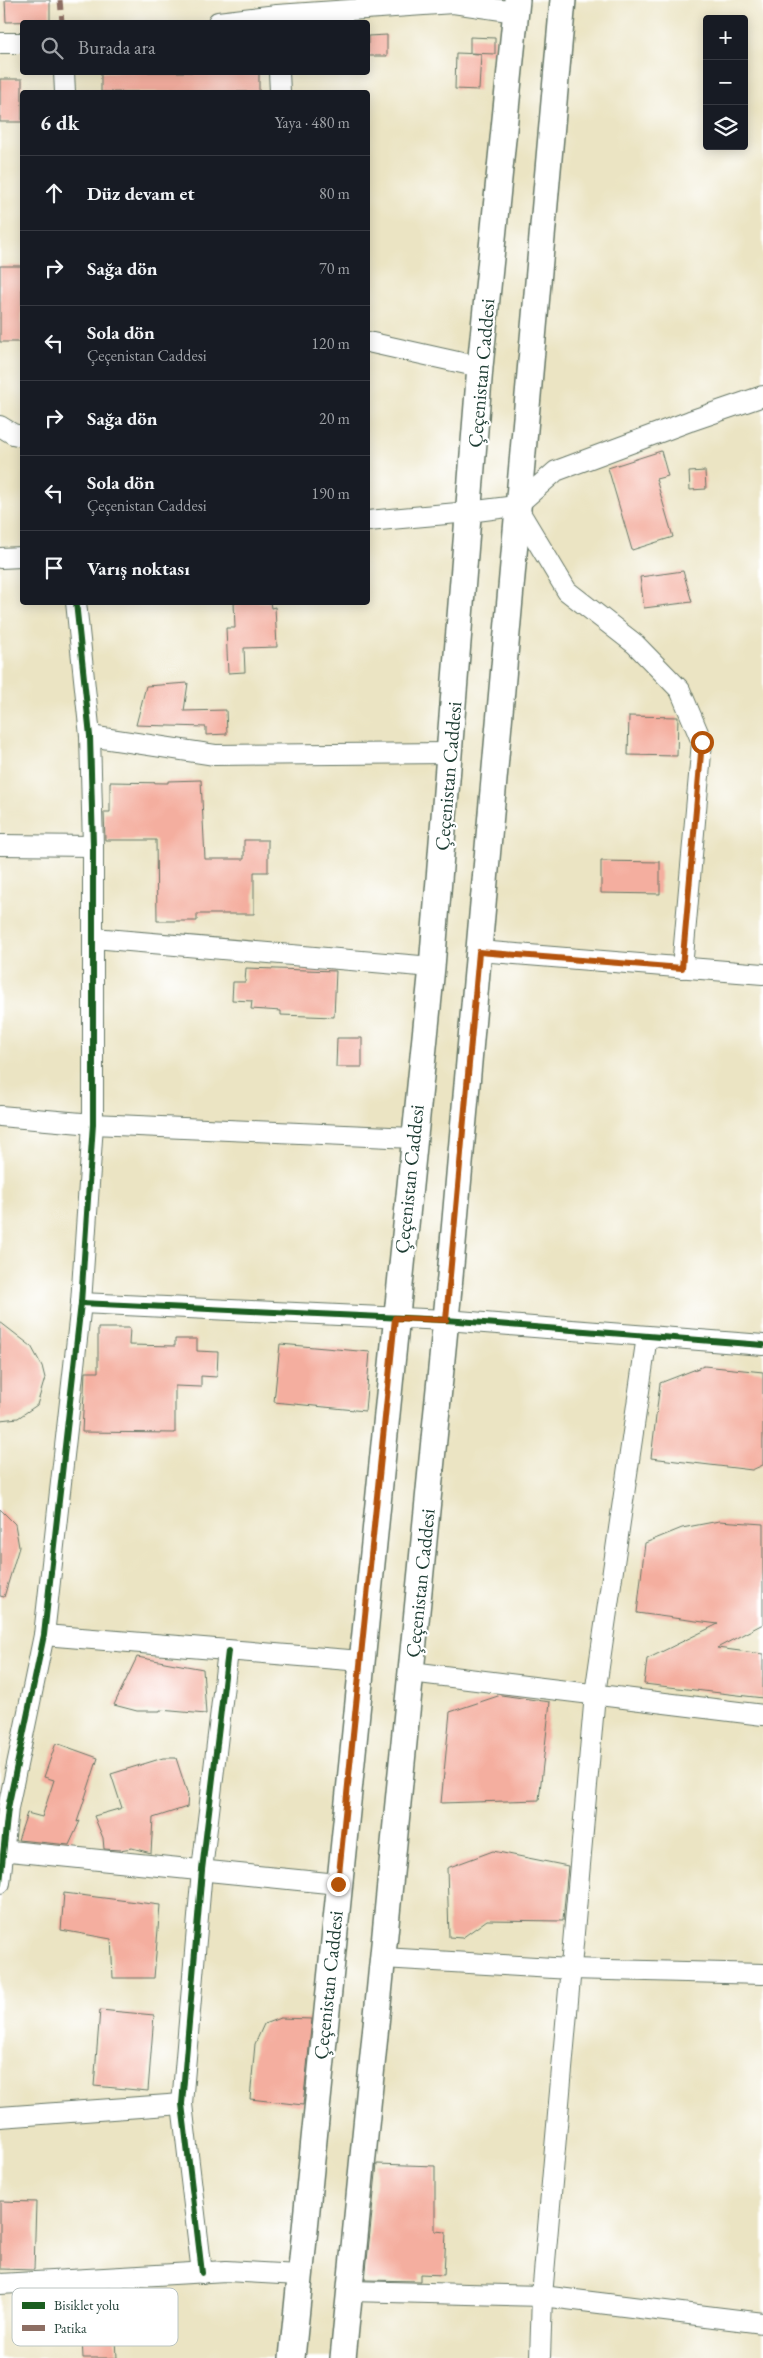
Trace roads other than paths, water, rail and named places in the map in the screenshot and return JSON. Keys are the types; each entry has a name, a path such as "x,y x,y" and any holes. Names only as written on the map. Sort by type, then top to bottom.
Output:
{"main road":[{"name":"Çeçenistan Caddesi","path":"343,2358 446,1320 516,506 532,355 563,0"},
{"name":"Çeçenistan Caddesi","path":"292,2358 413,1138 432,967 480,367 516,6"}],"street":[{"path":"257,20 453,4 516,6"},
{"path":"0,43 20,42"},
{"path":"64,75 65,90"},
{"path":"279,75 280,90"},
{"path":"370,342 480,367"},
{"path":"370,521 516,506 556,471 690,420 763,396"},
{"path":"0,426 12,434 20,436"},
{"path":"516,506 567,591 635,644 680,690 702,742 682,968"},
{"path":"0,558 20,557"},
{"path":"0,1883 2,1850 8,1808 44,1635 81,1303 93,1124 94,938 90,736 76,605"},
{"path":"90,736 215,755 450,753"},
{"path":"0,845 93,846"},
{"path":"94,938 432,967"},
{"path":"479,952 763,974"},
{"path":"0,1116 93,1124 413,1138"},
{"path":"81,1303 446,1320 763,1346"},
{"path":"540,2358 542,2296 595,1694 647,1336"},
{"path":"44,1635 361,1662"},
{"path":"202,2273 182,2104 202,1870 228,1651"},
{"path":"411,1672 763,1715"},
{"path":"2,1850 338,1884"},
{"path":"383,1958 570,1969 763,1974"},
{"path":"0,2117 182,2104"},
{"path":"0,2284 226,2272 299,2275"},
{"path":"350,2291 542,2296 763,2323"}]}
